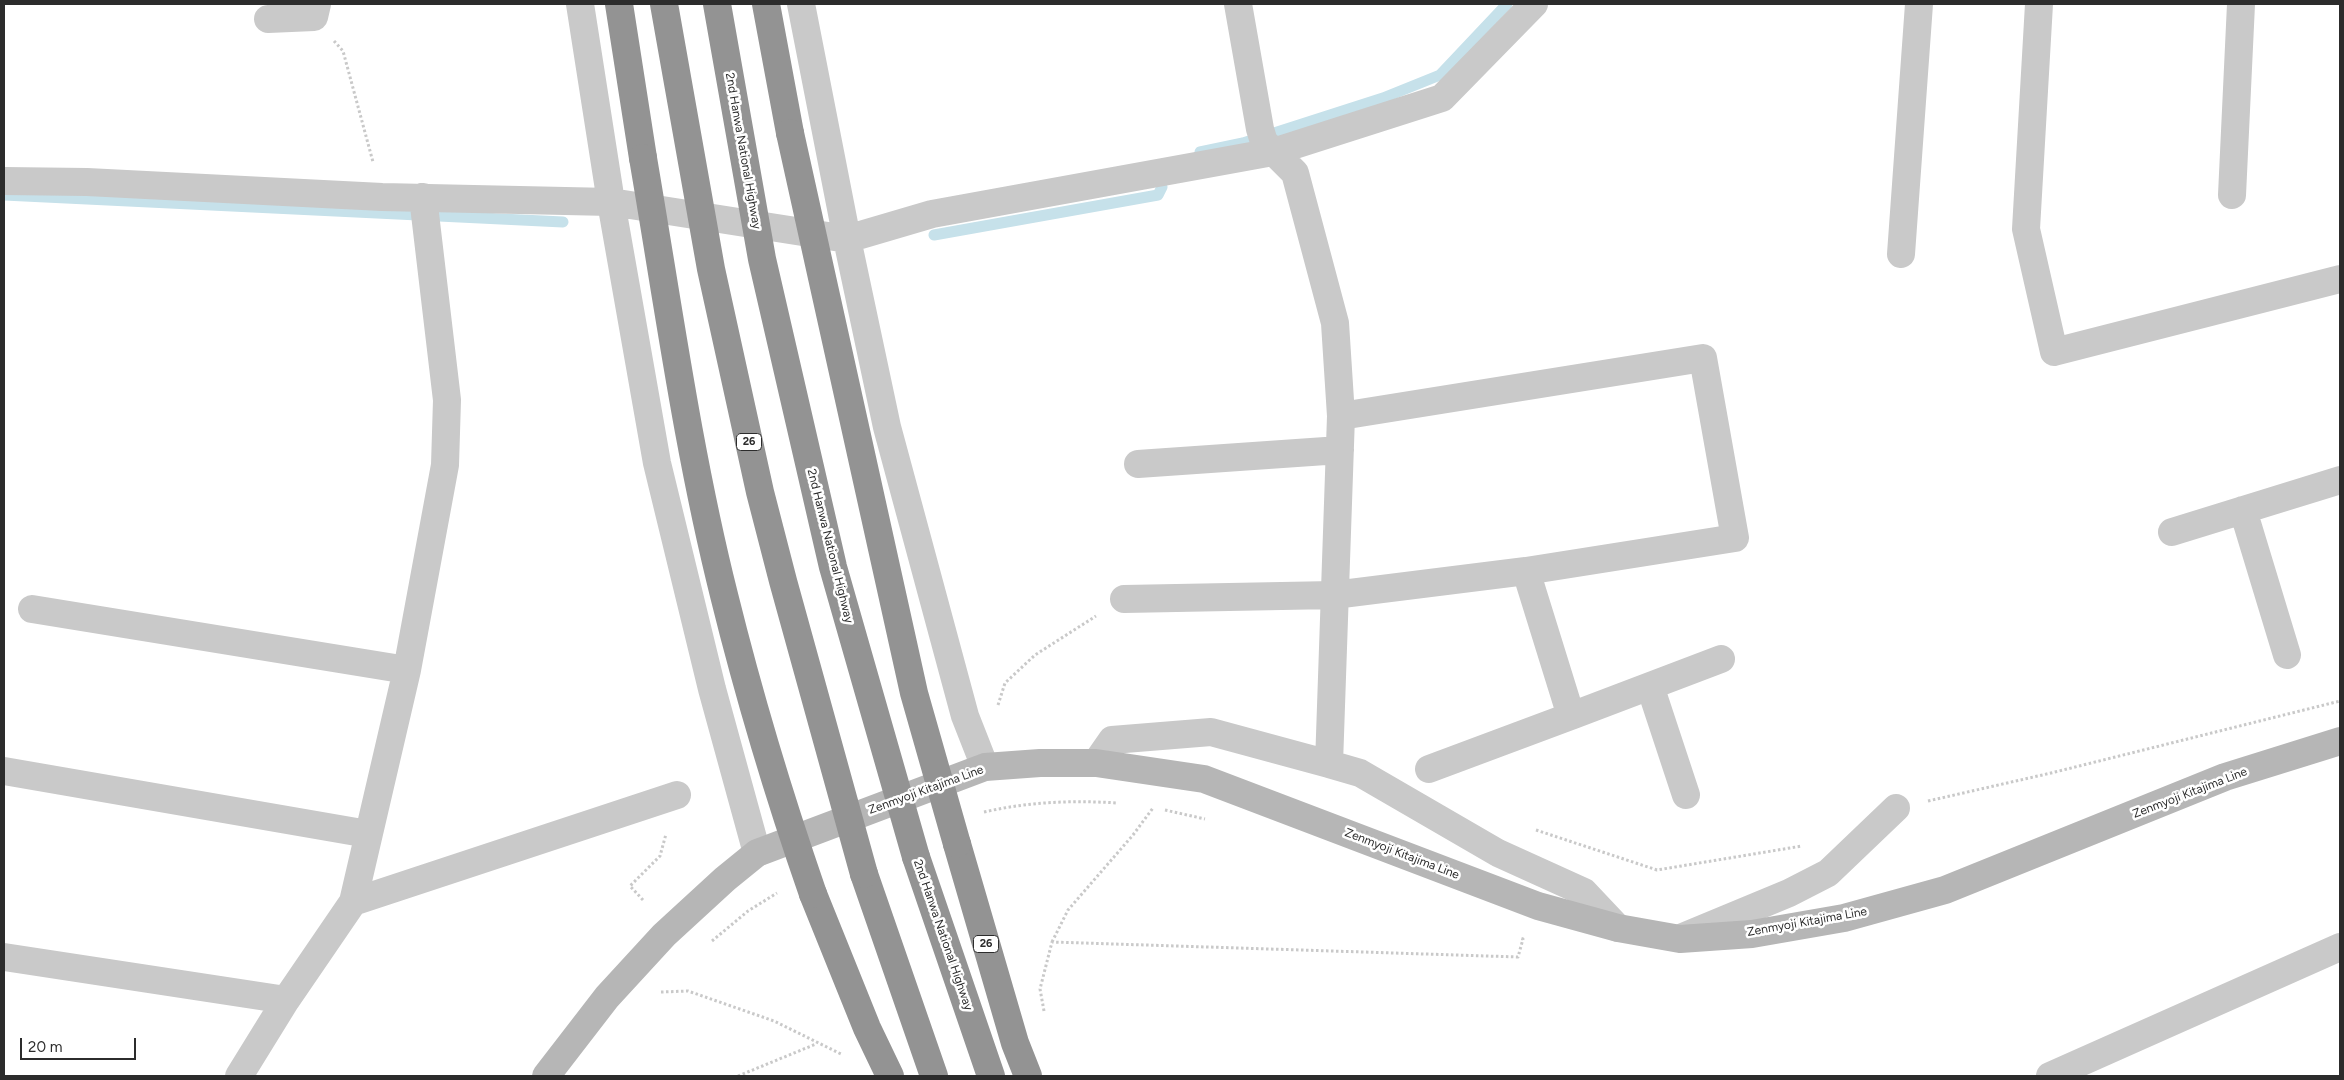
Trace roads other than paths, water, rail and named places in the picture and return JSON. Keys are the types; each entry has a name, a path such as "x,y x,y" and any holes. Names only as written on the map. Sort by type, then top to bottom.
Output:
{"highway":[{"path":"619,4 692,444 724,594 780,800 813,894 867,1028 890,1076"},
{"name":"26","path":"664,4 711,269 760,492 782,581 864,874 933,1073"},
{"name":"2nd Hanwa National Highway","path":"717,4 762,259 832,567 916,857 987,1065"},
{"name":"26","path":"766,4 790,133 914,693 1015,1043 1028,1076"}],"main road":[{"name":"Zenmyoji Kitajima Line","path":"546,1072 607,997 664,935 757,853 985,767 1040,763 1096,763 1204,779 1538,906 1618,928 1680,938 1752,934 1844,918 1945,890 2225,777 2340,741"}],"street":[{"path":"580,4 611,202 657,463 712,689 757,853"},
{"path":"801,4 847,239 887,426 965,716 985,767"},
{"path":"1238,4 1266,141 1294,173 1335,324 1341,416 1329,764"},
{"path":"4,181 86,182 382,197 424,210 611,202 847,239 932,214 1266,141 1442,98 1534,4"},
{"path":"1901,254 1919,4"},
{"path":"2039,4 2026,229 2054,352 2340,279"},
{"path":"2232,195 2241,4"},
{"path":"268,19 316,10"},
{"path":"239,1076 286,1000 352,902 407,670 446,465 447,400 424,210"},
{"path":"1124,598 1334,595 1526,571 1735,538 1703,358 1341,416"},
{"path":"1138,464 1340,450"},
{"path":"2172,532 2340,480"},
{"path":"2243,510 2287,655"},
{"path":"1526,571 1570,716"},
{"path":"32,609 407,670"},
{"path":"1429,769 1721,660"},
{"path":"1650,686 1686,795"},
{"path":"1096,763 1112,740 1211,732 1360,773 1498,853 1584,892 1618,928"},
{"path":"4,771 368,834"},
{"path":"352,902 677,795"},
{"path":"1680,938 1789,893 1828,873 1896,808"},
{"path":"2050,1076 2340,947"},
{"path":"4,957 286,1000"}],"waterway":[{"path":"1200,152 1243,143 1383,98 1440,75 1507,4"},
{"path":"934,235 1158,195 1162,187"},
{"path":"4,195 563,222"}]}
